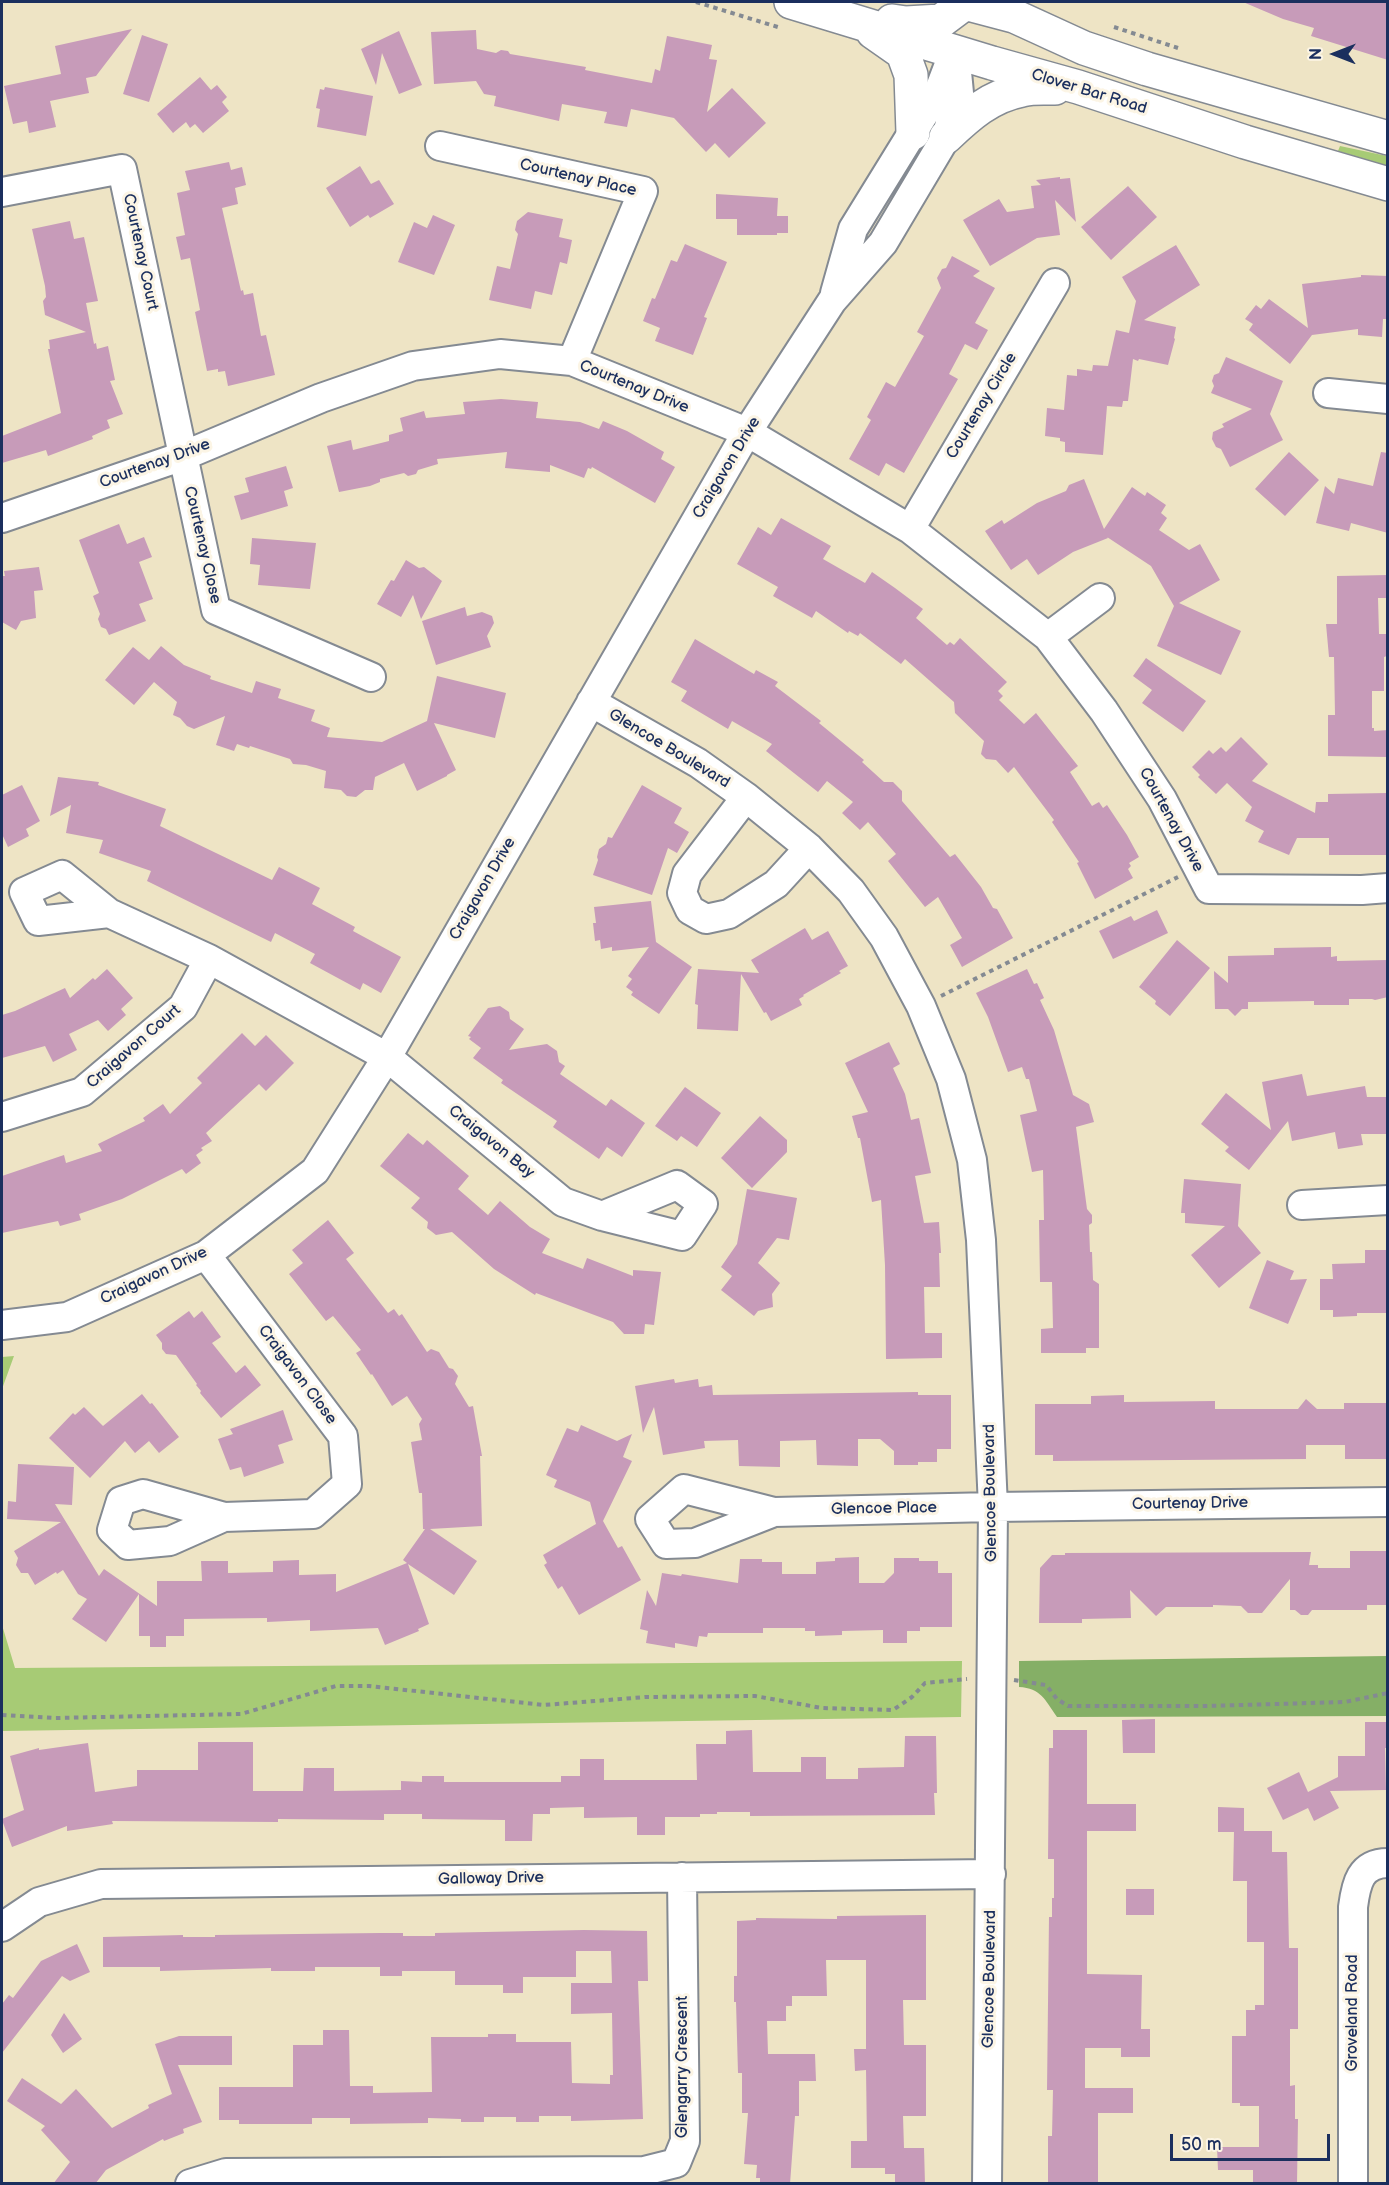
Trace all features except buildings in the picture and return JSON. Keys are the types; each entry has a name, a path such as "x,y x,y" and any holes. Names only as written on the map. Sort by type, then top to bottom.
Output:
{"main road":[{"name":"Clover Bar Road","path":"790,2 1078,87 1245,142 1388,184"},
{"path":"909,2 927,9 960,6 1014,16 1095,36"},
{"path":"1032,2 1040,12 1095,36 1147,69 1388,138"},
{"path":"845,17 906,23 960,6"},
{"path":"960,6 996,46 1078,87"},
{"path":"954,51 960,6"},
{"path":"845,17 880,36 903,53 911,75 913,133"},
{"path":"954,51 984,32 999,28 1095,36"},
{"path":"946,137 964,119 990,100 1023,89 1078,87"}],"street":[{"name":"Craigavon Drive","path":"832,301 853,230 940,87 954,51"},
{"name":"Craigavon Drive","path":"2,1325 67,1317 206,1255 315,1171 387,1057 747,432 832,301 883,243 946,137 959,93 954,51"},
{"name":"Courtenay Place","path":"440,147 643,191 572,361"},
{"name":"Courtenay Court","path":"2,192 122,169 183,456"},
{"name":"Courtenay Circle","path":"910,529 1055,283"},
{"name":"Courtenay Drive","path":"2,518 183,456 321,398 413,366 501,354 572,361 747,432 910,529 1048,637 1104,711 1162,800 1209,889 1362,890 1388,888"},
{"path":"1328,393 1388,399"},
{"name":"Courtenay Close","path":"183,456 216,610 370,677"},
{"path":"1048,637 1100,598"},
{"name":"Glencoe Boulevard","path":"591,702 698,763 746,797 808,848 851,891 884,936 921,1006 951,1079 972,1160 981,1240 993,1507 987,2184"},
{"name":"Glencoe Boulevard","path":"746,797 687,874 682,893 690,910 706,919 729,914 776,884 808,848"},
{"path":"109,913 209,959 387,1057"},
{"name":"Craigavon Court","path":"2,1117 82,1092 183,1007 209,959"},
{"name":"Craigavon Bay","path":"387,1057 563,1202 602,1216"},
{"path":"1302,1205 1388,1200"},
{"name":"Craigavon Close","path":"206,1255 343,1436 347,1484 313,1514 224,1516"},
{"name":"Courtenay Drive","path":"993,1507 1388,1502"},
{"name":"Glencoe Place","path":"774,1512 993,1507"},
{"name":"Groveland Road","path":"1353,2184 1353,1907 1356,1885 1365,1871 1377,1863 1388,1863"},
{"name":"Galloway Drive","path":"2,1927 39,1902 101,1884 991,1874"},
{"name":"Glengarry Crescent","path":"190,2184 226,2173 644,2171 676,2163 685,2142 682,1877"}],"path":[{"path":"1095,36 1157,41"},
{"path":"921,1006 1197,867"},
{"path":"2,1715 55,1718 241,1714 336,1686 369,1686 544,1705 646,1697 755,1696 822,1708 893,1710 912,1697 925,1683 970,1679"},
{"path":"1011,1679 1046,1685 1057,1699 1068,1706 1207,1706 1345,1702 1388,1693"}],"green space":[{"path":"1340,146 1387,156 1387,166 1338,151"},
{"path":"14,1356 2,1389 2,1357"},
{"path":"2,1625 15,1668 962,1661 961,1717 2,1731"},
{"path":"1387,1656 1387,1716 1057,1717 1038,1692 1019,1687 1019,1661"}]}
